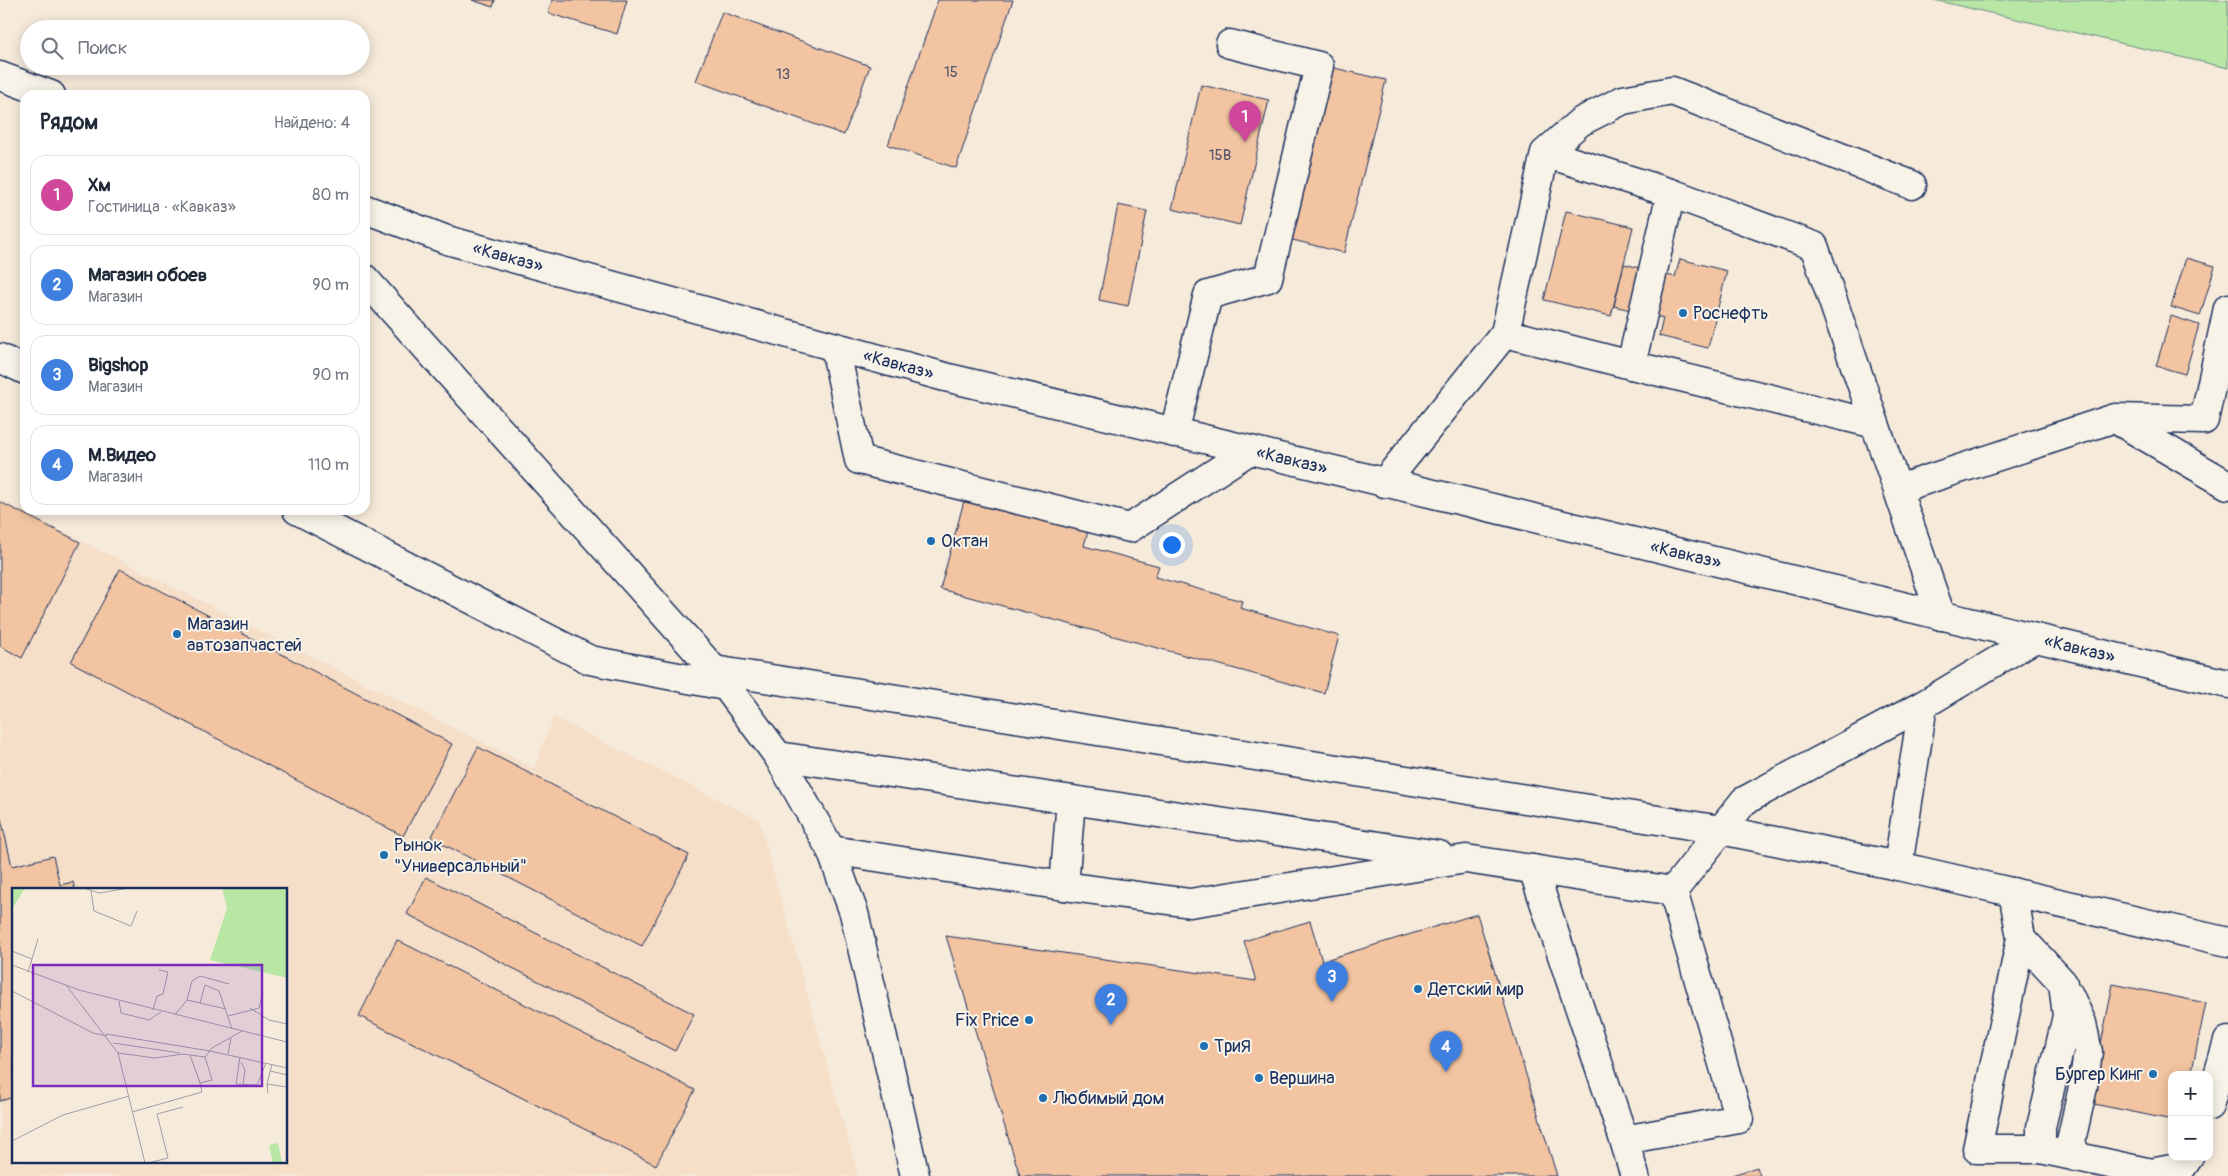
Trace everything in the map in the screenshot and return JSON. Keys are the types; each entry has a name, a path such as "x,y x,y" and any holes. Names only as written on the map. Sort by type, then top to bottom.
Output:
{"main road":[{"path":"1174,433 1208,295 1268,278 1319,66 1230,44"},
{"path":"0,76 38,90"},
{"path":"1384,483 1505,334 1545,153 1580,122 1623,100 1672,91 1912,184"},
{"path":"1545,153 1671,193 1814,246 1941,616"},
{"path":"1631,365 1671,193"},
{"name":"«Кавказ»","path":"370,211 447,240 944,377 2228,684"},
{"path":"370,285 720,678 778,756 830,850 854,913 915,1176"},
{"path":"1898,489 2115,418 2204,420 2228,308"},
{"path":"1505,334 1875,424"},
{"path":"835,347 859,460 1130,528 1250,450"},
{"path":"0,358 20,368"},
{"path":"2115,418 2228,484"},
{"path":"307,515 590,660 720,678 1721,830 1898,866 2228,942"},
{"path":"1673,891 1744,800 1923,705 2035,638"},
{"path":"1898,866 1923,705"},
{"path":"778,756 1673,891"},
{"path":"1064,886 1071,800"},
{"path":"830,850 1064,886 1190,903 1466,859"},
{"path":"1533,869 1624,1140 1634,1176"},
{"path":"1624,1140 1739,1119 1673,891"},
{"path":"2013,892 2022,938 1976,1150 2041,1150 2151,1173 2182,1167 2186,1161"},
{"path":"2022,938 2063,983 2082,1023 2088,1052 2083,1087 2071,1140 2076,1157"},
{"path":"2041,1150 2040,1127 2067,1016 2063,983"},
{"path":"2213,1092 2228,1041"}],"shaded area":[{"name":"Рынок \"Универсальный\"","path":"0,500 20,510 20,515 30,515 534,768 554,717 759,820 858,1176 0,1176"}],"green space":[{"path":"1934,0 2228,0 2228,68"}],"building":[{"path":"472,0 495,0 493,7"},
{"path":"552,0 627,0 617,34 548,13"},
{"path":"938,0 1013,0 956,168 888,145"},
{"path":"722,12 870,66 844,135 696,81"},
{"path":"1330,67 1386,80 1344,253 1289,239"},
{"path":"1201,85 1269,100 1240,225 1172,209"},
{"path":"1118,205 1147,211 1128,306 1099,300"},
{"path":"1566,211 1633,227 1611,316 1544,300"},
{"path":"2186,258 2215,266 2200,316 2171,307"},
{"path":"1680,259 1727,271 1708,348 1659,336 1663,318 1614,306 1624,264 1675,277"},
{"path":"2171,316 2199,325 2185,374 2156,366"},
{"path":"967,490 1090,523 1084,546 1159,566 1155,577 1242,601 1240,608 1339,636 1324,693 940,589"},
{"path":"0,502 20,512 20,515 26,515 80,542 22,658 0,646"},
{"path":"120,569 452,744 403,836 71,662"},
{"path":"478,747 689,855 642,946 431,838"},
{"path":"0,814 12,866 53,856 60,885 73,882 74,888 12,888 12,1098 0,1101"},
{"path":"426,877 694,1014 675,1051 407,914"},
{"name":"Вершина","path":"1477,914 1557,1176 1020,1176 946,936 1256,981 1244,941 1310,921 1322,961"},
{"path":"397,940 695,1090 656,1165 359,1016"},
{"path":"2113,984 2206,1003 2192,1071 2168,1071 2168,1119 2089,1103"},
{"path":"1757,1167 1760,1176 1729,1176"}],"place":[{"name":"Хм","path":"1245,142"},
{"name":"Роснефть","path":"1683,313"},
{"name":"Октан","path":"931,541"},
{"name":"Магазин автозапчастей","path":"177,634"},
{"name":"Рынок \"Универсальный\"","path":"384,855"},
{"name":"Детский мир","path":"1418,989"},
{"name":"Bigshop","path":"1332,1002"},
{"name":"Fix Price","path":"1029,1020"},
{"name":"Магазин обоев","path":"1111,1025"},
{"name":"ТриЯ","path":"1204,1046"},
{"name":"М.Видео","path":"1446,1072"},
{"name":"Бургер Кинг","path":"2153,1074"},
{"name":"Вершина","path":"1259,1078"},
{"name":"Любимый дом","path":"1043,1098"}]}
